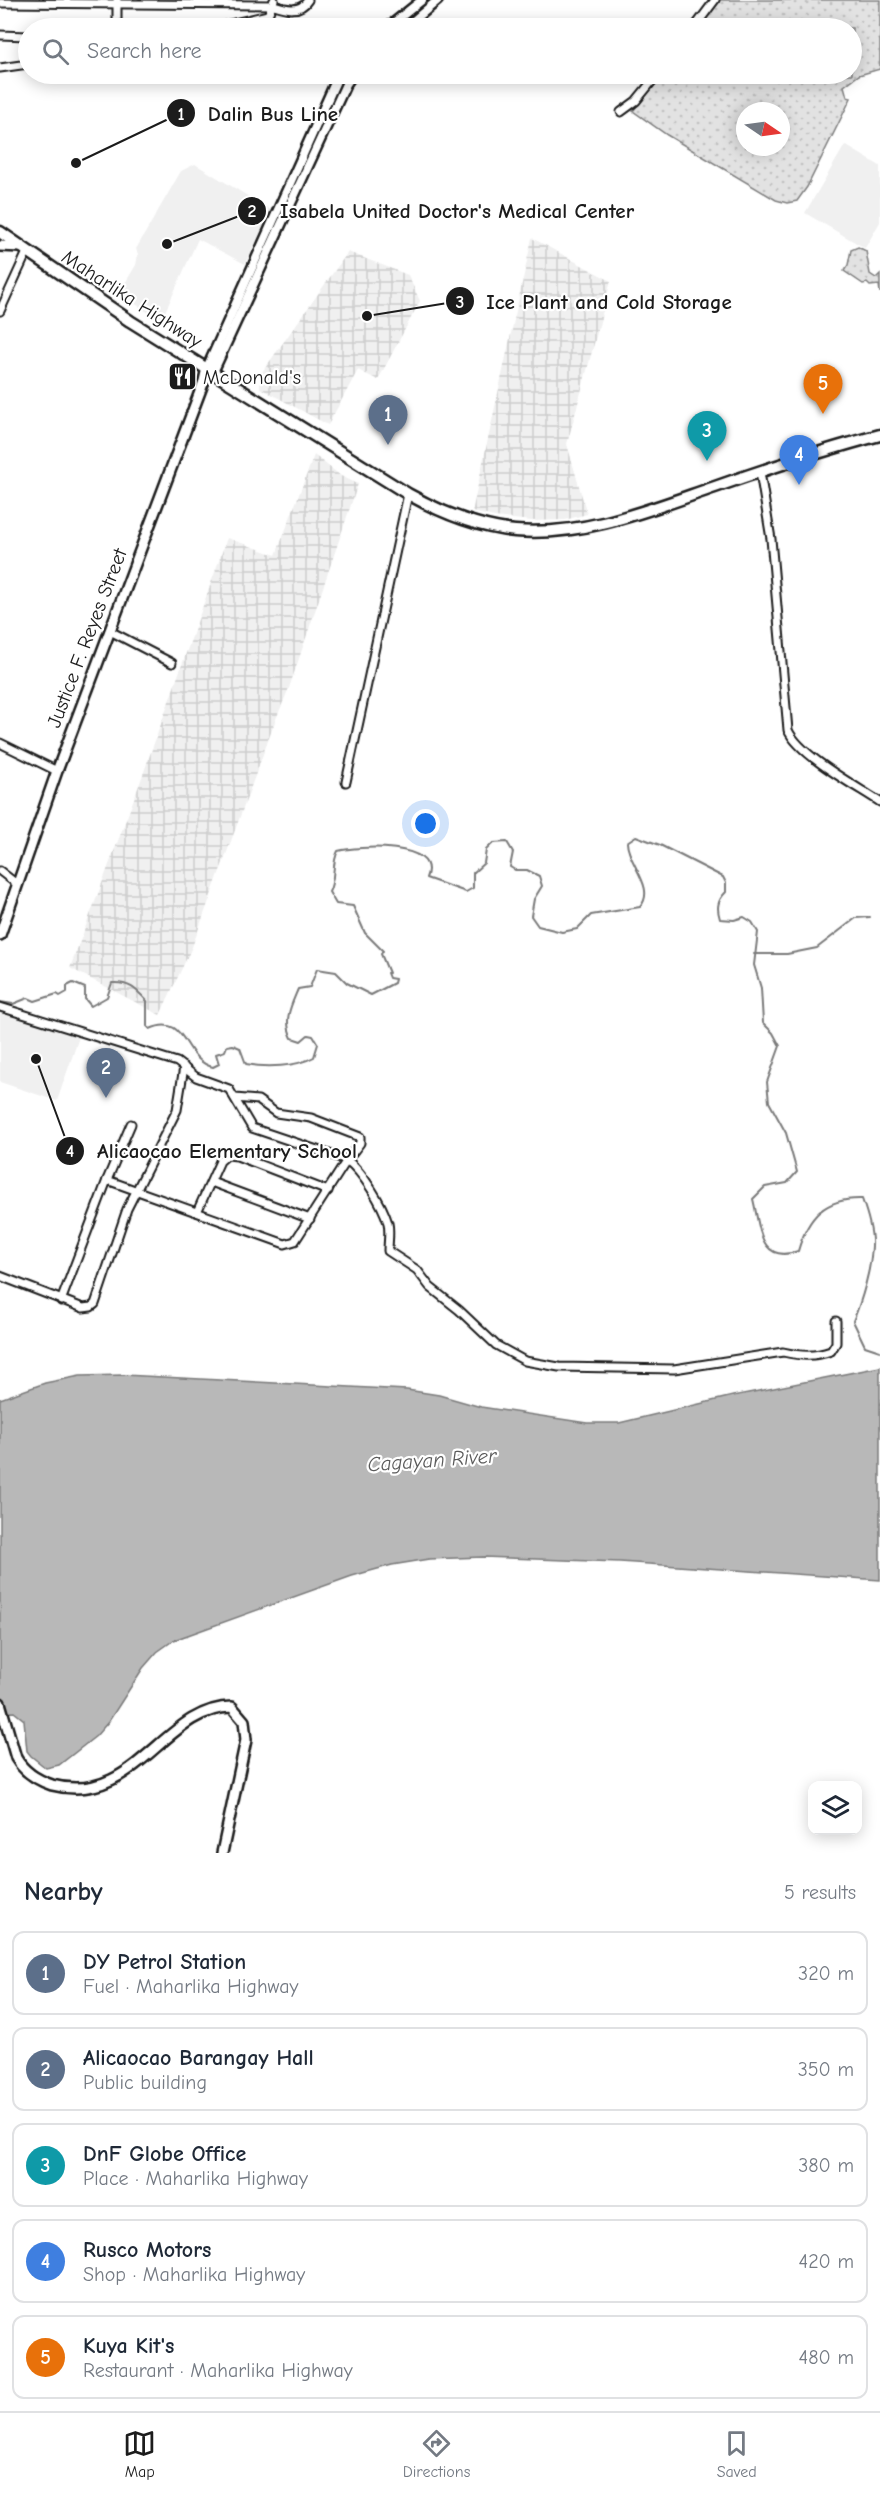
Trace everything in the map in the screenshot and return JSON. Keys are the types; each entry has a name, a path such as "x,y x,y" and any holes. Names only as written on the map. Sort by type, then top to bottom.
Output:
{"main road":[{"name":"Maharlika Highway","path":"0,232 130,321 408,494 442,512 473,523 515,531 553,531 590,526 880,435"},
{"path":"0,246 24,250"},
{"name":"Justice F. Reyes Street","path":"0,935 57,771 210,370"},
{"path":"0,1703 20,1766 35,1778 74,1789 86,1789 107,1783 198,1716 218,1707 232,1707 244,1721 246,1740 222,1853"}],"street":[{"path":"0,3 274,3 296,9 308,0"},
{"path":"400,18 422,0"},
{"path":"417,18 438,0"},
{"path":"702,18 715,0"},
{"path":"117,2 117,18"},
{"path":"261,18 268,15 274,3"},
{"path":"0,36 18,36"},
{"path":"0,68 18,65"},
{"path":"210,370 335,84"},
{"path":"210,370 348,84"},
{"path":"621,112 636,101 650,84"},
{"path":"0,311 24,250"},
{"path":"760,472 771,539 788,730 796,742 820,762 880,802"},
{"path":"346,782 408,494"},
{"path":"110,631 172,663"},
{"path":"0,743 57,771"},
{"path":"0,871 18,885"},
{"path":"0,1007 164,1056 202,1080 224,1086 235,1098 252,1128 347,1160 356,1168 373,1193 388,1224 388,1251 417,1270 430,1287 459,1310 496,1345 525,1361 560,1367 674,1369 783,1352 817,1356 831,1351 836,1342 836,1322"},
{"path":"0,1276 83,1308 94,1304 127,1209 177,1110 184,1067"},
{"path":"108,1180 285,1244 295,1241 362,1140 358,1134 311,1118 282,1115 258,1100 235,1098"},
{"path":"62,1301 132,1124"},
{"path":"197,1212 223,1156 232,1155 328,1191"},
{"path":"211,1182 310,1219"}],"shaded area":[{"path":"719,0 880,0 880,69 862,74 862,18 705,18"},
{"path":"654,84 847,84 844,86 847,97 851,98 807,187 797,201 787,203 776,200 667,135 633,111"},
{"path":"845,145 880,166 880,222 865,248 805,213"},
{"path":"195,164 271,210 245,264 198,239 161,321 119,293 136,265 138,254 136,249 181,171"},
{"path":"532,238 611,281 567,444 587,514 565,520 532,521 472,512"},
{"path":"858,247 866,251 870,274 876,278 880,274 880,293 879,285 863,284 844,271 848,265 851,250"},
{"path":"348,252 408,275 420,301 378,380 358,370 328,425 260,388 260,375"},
{"path":"314,455 341,476 358,484 289,688 192,947 160,1015 70,968 141,780 227,538 276,555"},
{"path":"0,1013 79,1037 57,1101 0,1082"}],"water":[{"name":"Cagayan River","path":"880,1367 880,1580 620,1562 483,1557 429,1559 392,1565 352,1576 174,1640 157,1652 143,1668 109,1721 96,1736 59,1765 46,1768 31,1756 27,1751 24,1720 14,1712 0,1713 0,1399 45,1383 80,1376 124,1375 407,1390 439,1395 481,1407 587,1423 619,1423 733,1396"}],"waterway":[{"path":"0,1002 13,1004 28,998 35,1001 57,994 60,996 67,992 67,986 73,983 85,988 85,999 91,1006 107,997 112,983 128,985 147,1001 147,1026 150,1029 162,1025 172,1027 203,1063 213,1067 219,1064 216,1054 225,1051 227,1046 233,1045 240,1048 246,1064 272,1066 299,1063 314,1057 318,1044 313,1036 308,1035 301,1041 292,1038 288,1025 289,1013 298,989 310,987 317,969 336,972 347,983 371,995 394,983 395,979 389,978 381,954 383,951 365,933 353,906 336,904 329,892 338,851 378,848 410,852 422,857 428,866 426,878 466,892 473,888 473,873 484,863 486,850 493,843 507,842 513,852 510,867 515,870 527,870 539,876 542,886 534,899 531,916 538,926 562,932 577,929 591,915 640,907 645,892 627,842 636,836 660,845 723,877 726,892 718,904 720,919 734,920 744,917 752,922 758,932 754,965 761,988 763,1023 773,1033 780,1046 767,1082 769,1102 786,1133 797,1172 787,1183 765,1187 753,1199 760,1231 768,1248 776,1253 785,1254 798,1251 807,1228 820,1212 838,1202 862,1199 871,1228 872,1246 866,1284 853,1321 865,1346 880,1351"},
{"path":"754,954 787,954 817,948 856,918 870,917"}],"place":[{"name":"Dalin Bus Line","path":"76,163"},
{"name":"Isabela United Doctor's Medical Center","path":"167,244"},
{"name":"Ice Plant and Cold Storage","path":"367,316"},
{"name":"McDonald's","path":"182,377"},
{"name":"Kuya Kit's","path":"823,414"},
{"name":"DY Petrol Station","path":"388,445"},
{"name":"DnF Globe Office","path":"707,461"},
{"name":"Rusco Motors","path":"799,485"},
{"name":"Alicaocao Elementary School","path":"36,1059"},
{"name":"Alicaocao Barangay Hall","path":"106,1098"}]}
